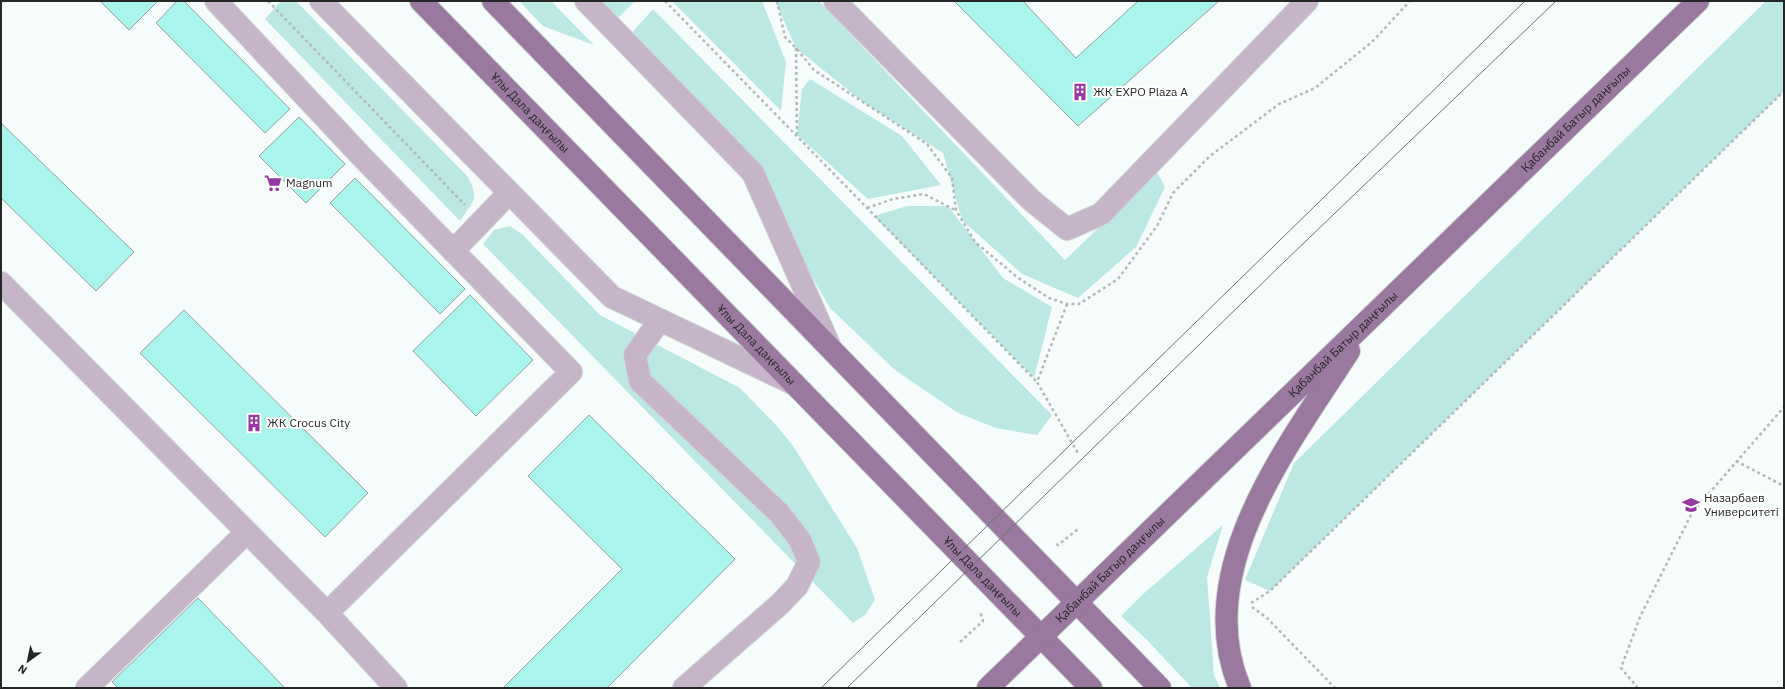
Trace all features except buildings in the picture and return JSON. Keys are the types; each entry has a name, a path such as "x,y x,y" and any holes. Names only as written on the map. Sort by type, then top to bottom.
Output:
{"main road":[{"name":"Ұлы Дала даңғылы","path":"421,1 1091,688"},
{"path":"493,1 1160,688"},
{"name":"Қабанбай Батыр даңғылы","path":"988,688 1698,1"},
{"path":"1240,688 1230,652 1227,620 1231,582 1244,534 1256,504 1276,466 1368,321"}],"street":[{"path":"216,1 363,158 571,372 327,613"},
{"path":"321,1 612,297 794,384"},
{"path":"586,1 753,172 830,348"},
{"path":"835,1 1031,200 1067,229 1101,214 1307,1"},
{"path":"453,251 509,193"},
{"path":"1,283 327,613 396,688"},
{"path":"660,320 635,355 640,381 779,513 800,540 809,562 797,586 780,604 684,688"},
{"path":"87,688 247,532"}],"path":[{"path":"268,1 481,221"},
{"path":"665,1 1037,382 1079,455"},
{"path":"777,1 785,36 814,70 927,144 952,178 956,210 976,242 1017,277 1049,298 1067,304 1079,304 1118,279 1157,226 1173,193 1210,156 1278,104 1315,88 1373,41 1410,1"},
{"path":"796,48 796,135"},
{"path":"1335,688 1267,618 1249,605 1270,591 1784,91"},
{"path":"867,208 893,199 924,194 956,210"},
{"path":"1037,382 1067,304"},
{"path":"1638,688 1622,668 1640,617 1692,513 1784,407"},
{"path":"1736,461 1784,486"},
{"path":"1053,542 1058,545 1078,530"},
{"path":"960,642 983,621 979,608"}],"shaded area":[{"path":"281,1 296,1 468,177 474,191 474,196 471,204 460,221 265,19"},
{"path":"519,1 551,1 594,45 543,26"},
{"path":"602,1 635,1 618,18"},
{"path":"672,1 762,1 786,62 781,111"},
{"path":"775,1 819,1 1065,260 1157,172 1165,187 1136,247 1078,298 1022,274 962,220 943,153 863,102 796,48"},
{"path":"1766,1 1784,1 1784,91 1270,591 1245,580 1294,463"},
{"path":"653,9 1052,415 1037,435 996,428 958,413 895,370 830,308 797,251 752,158 630,35"},
{"path":"810,79 902,136 941,185 868,199 797,135 802,89"},
{"path":"907,206 948,206 1003,278 1052,307 1034,378 874,216"},
{"path":"510,226 523,235 600,315 740,388 777,426 793,446 857,548 875,600 866,614 853,623 483,244 494,230"},
{"path":"1223,525 1207,577 1214,675 1220,688 1192,688 1146,639 1121,616 1142,595"}],"tram line":[{"path":"821,688 1525,1"},
{"path":"847,688 1284,262 1556,1"}],"place":[{"name":"ЖК EXPO Plaza A","path":"1080,92"},
{"name":"Magnum","path":"273,183"},
{"name":"ЖК Crocus City","path":"254,423"},
{"name":"Назарбаев Университеті","path":"1691,505"}]}
